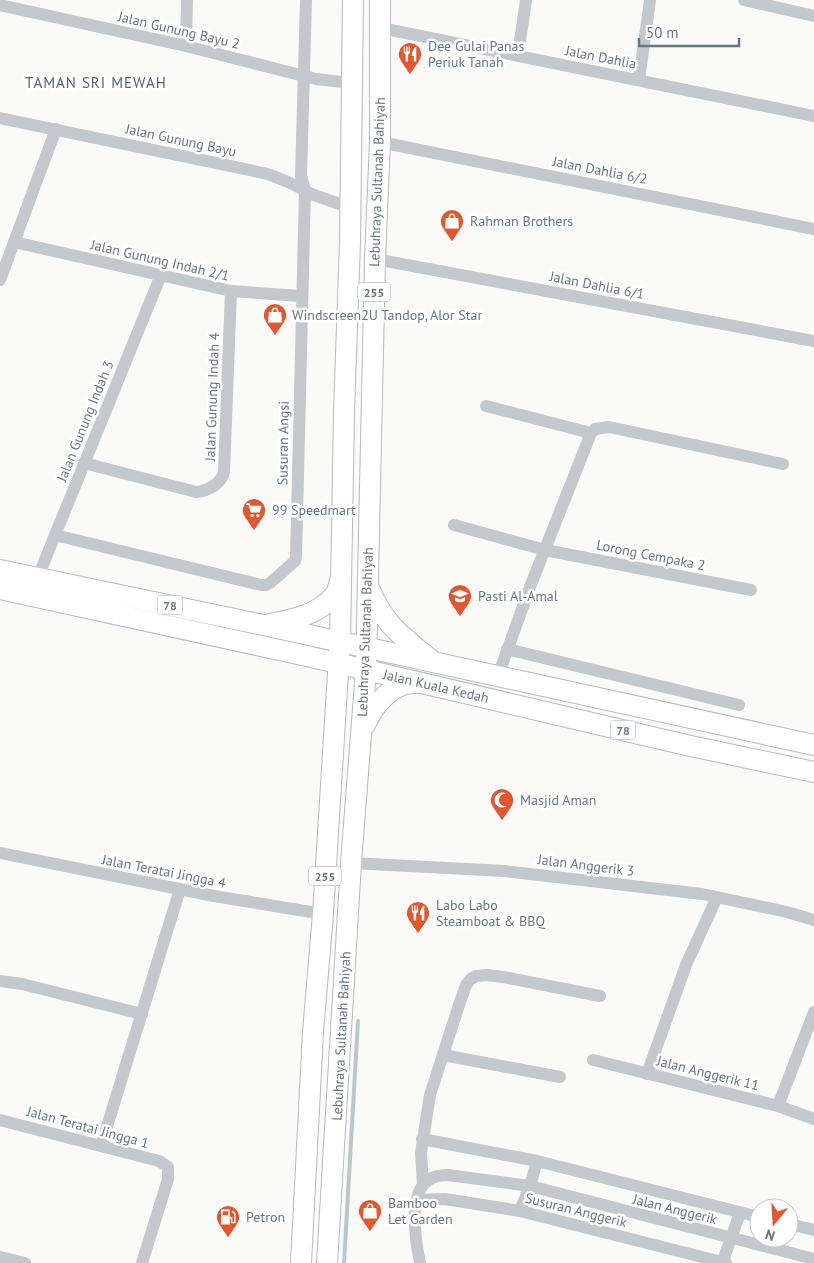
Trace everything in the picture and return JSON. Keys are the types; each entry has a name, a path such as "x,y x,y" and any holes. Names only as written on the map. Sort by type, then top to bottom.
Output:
{"main road":[{"name":"Lebuhraya Sultanah Bahiyah","path":"301,1263 313,1032 323,914 340,642 351,208 353,0"},
{"name":"Lebuhraya Sultanah Bahiyah","path":"327,1263 351,863 366,670 374,259 380,142 380,0"},
{"name":"Jalan Kuala Kedah","path":"1,580 38,577 814,745"},
{"path":"263,625 287,621 305,615 322,606 336,593 341,577"},
{"name":"Jalan Kuala Kedah","path":"1,580 338,664 686,745 814,772"},
{"path":"367,583 375,603 386,620 400,635 434,662"},
{"path":"307,656 328,686 334,702 336,720"},
{"path":"361,744 365,724 375,705 391,691 411,683 433,686"},
{"path":"686,745 691,719"},
{"path":"306,1157 316,1158 322,1154 338,1072"},
{"path":"311,1263 316,1192 320,1183 333,1183"}],"street":[{"path":"186,46 187,0"},
{"name":"Susuran Angsi","path":"55,535 266,586 292,565 296,556 304,190 301,176 306,0"},
{"path":"518,55 526,0"},
{"path":"639,80 650,0"},
{"path":"747,0 814,16"},
{"name":"Jalan Gunung Bayu 2","path":"0,5 186,46 326,81 351,83"},
{"name":"Jalan Dahlia","path":"381,28 814,116"},
{"name":"Jalan Gunung Bayu","path":"0,118 268,174 325,200 351,208"},
{"path":"0,280 56,129"},
{"name":"Jalan Dahlia 6/2","path":"380,142 814,229"},
{"name":"Jalan Gunung Indah 2/1","path":"14,242 231,291 301,296"},
{"name":"Jalan Dahlia 6/1","path":"374,259 814,341"},
{"name":"Jalan Gunung Indah 3","path":"38,577 161,276"},
{"name":"Jalan Gunung Indah 4","path":"84,463 196,492 207,490 220,480 224,472 231,291"},
{"path":"486,406 591,433"},
{"path":"498,676 545,550 591,433 595,429 610,427 783,464"},
{"name":"Lorong Cempaka 2","path":"454,525 545,550 750,590"},
{"path":"507,649 739,705"},
{"name":"Jalan Teratai Jingga 4","path":"0,853 180,889 323,914"},
{"name":"Jalan Anggerik 3","path":"351,863 524,873 716,897 787,912 814,920"},
{"path":"102,1146 180,889"},
{"path":"647,1074 686,965 716,897"},
{"path":"420,1263 416,1239 415,1211 423,1185 422,1139 430,1095 466,985 476,976 486,975 600,996"},
{"path":"0,981 22,984 142,1014"},
{"path":"778,1106 811,1027 814,1012"},
{"path":"443,1055 560,1077"},
{"name":"Jalan Anggerik 11","path":"593,1060 778,1106 814,1119"},
{"name":"Jalan Teratai Jingga 1","path":"0,1120 159,1161 168,1167 168,1179 142,1263"},
{"path":"422,1139 537,1161 749,1215"},
{"path":"520,1212 537,1161"},
{"name":"Jalan Anggerik","path":"423,1185 429,1179 439,1175 448,1175 530,1186 814,1259"},
{"name":"Susuran Anggerik","path":"418,1200 445,1200 520,1212 724,1263"},
{"path":"724,1263 740,1213"},
{"path":"799,1226 814,1230"},
{"path":"0,1257 25,1263"}],"waterway":[{"path":"344,1263 358,1021"}],"place":[{"name":"Dee Gulai Panas Periuk Tanah","path":"410,75"},
{"name":"Rahman Brothers","path":"452,242"},
{"name":"Windscreen2U Tandop, Alor Star","path":"275,336"},
{"name":"99 Speedmart","path":"254,531"},
{"name":"Pasti Al-Amal","path":"460,617"},
{"name":"Masjid Aman","path":"502,821"},
{"name":"Labo Labo Steamboat & BBQ","path":"418,934"},
{"name":"Bamboo Let Garden","path":"370,1232"},
{"name":"Petron","path":"228,1238"}],"district":[{"name":"TAMAN SRI MEWAH","path":"96,82"}]}
